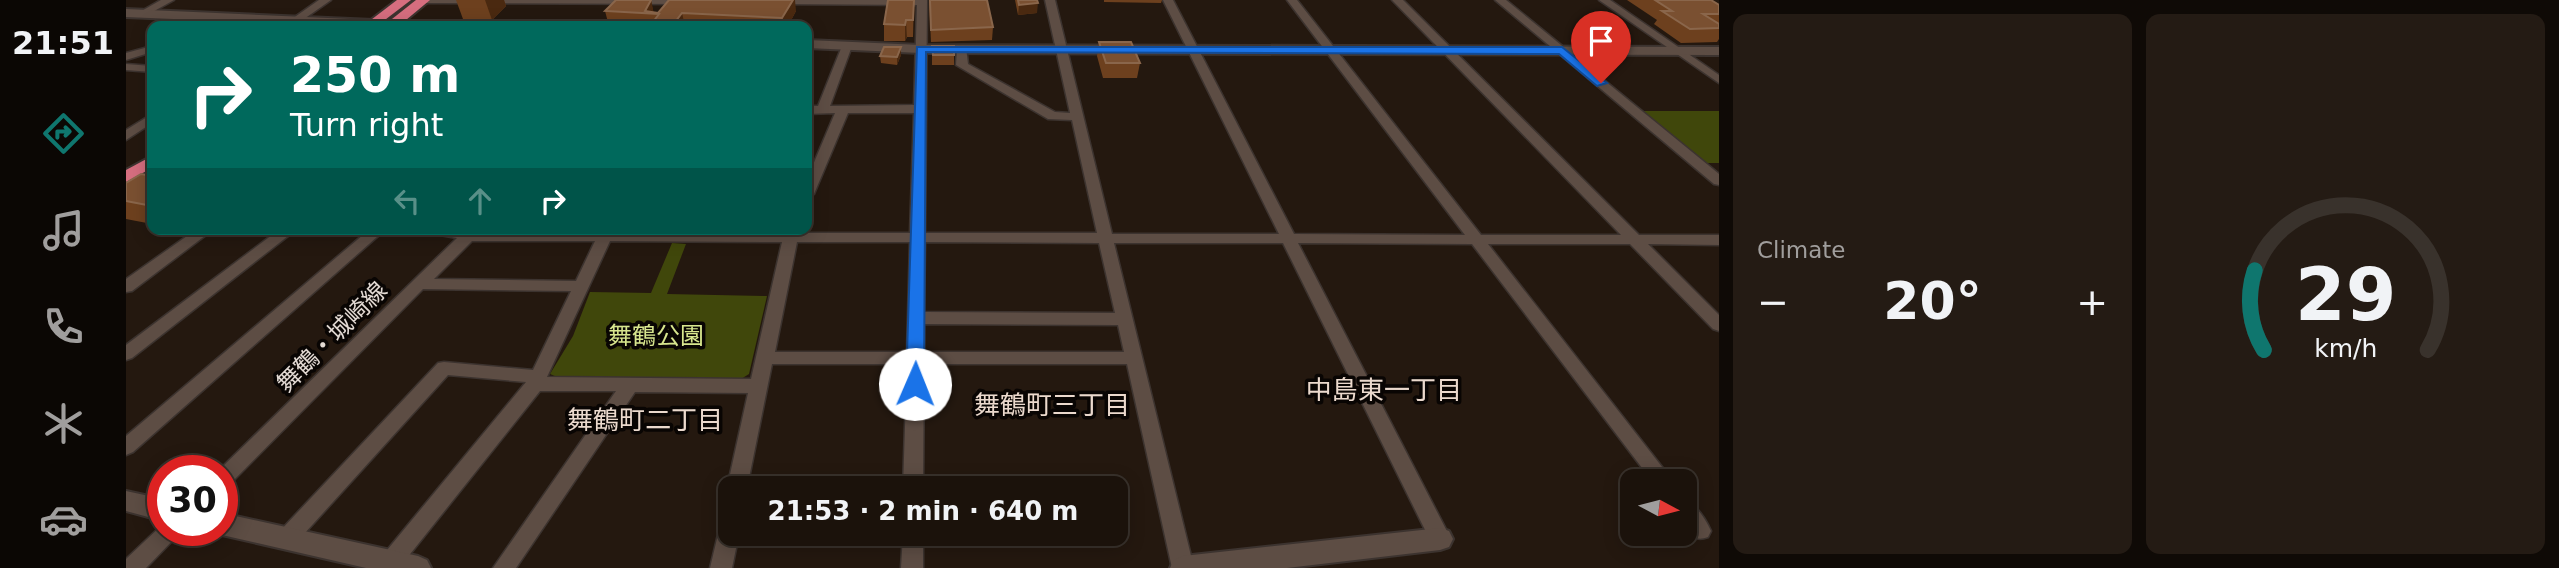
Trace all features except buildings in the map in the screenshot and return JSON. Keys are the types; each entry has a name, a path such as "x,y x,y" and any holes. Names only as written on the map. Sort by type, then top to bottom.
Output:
{"highway":[{"path":"376,21 405,0"},
{"path":"397,21 424,0"},
{"path":"126,194 147,166"}],"street":[{"path":"143,13 169,0"},
{"path":"295,21 326,0"},
{"path":"424,0 668,3 696,1"},
{"path":"1050,0 1183,568 1440,539 1168,0"},
{"path":"1292,0 1654,469"},
{"path":"1397,0 1719,325"},
{"path":"1500,0 1719,181"},
{"path":"1604,0 1719,80"},
{"path":"762,1 922,1 914,476"},
{"path":"126,13 274,21"},
{"path":"250,21 257,19"},
{"path":"812,44 921,49 1719,51"},
{"path":"823,110 847,46"},
{"path":"962,49 962,65 967,68 1052,116 1078,117"},
{"path":"126,57 147,51"},
{"path":"126,67 147,69"},
{"path":"812,110 920,109"},
{"path":"812,182 843,110"},
{"path":"126,136 147,121"},
{"path":"812,234 918,237 1719,240"},
{"path":"126,287 199,235"},
{"path":"126,354 282,235"},
{"path":"126,447 372,235"},
{"name":"舞鶴・城崎線","path":"238,463 469,235"},
{"path":"572,235 631,235"},
{"path":"739,476 790,235"},
{"path":"391,562 536,380 605,236"},
{"path":"420,284 581,286"},
{"path":"916,318 1125,319"},
{"path":"764,358 1135,358"},
{"path":"287,538 444,368 536,380 630,385 758,386"},
{"path":"503,568 630,385"},
{"path":"126,501 147,506"},
{"path":"238,527 418,568"},
{"path":"1698,527 1701,531"},
{"path":"131,568 154,546"},
{"path":"721,568 726,546"},
{"path":"912,568 913,546"}],"green space":[{"path":"1643,111 1719,111 1719,163 1706,163"},
{"name":"舞鶴公園","path":"672,243 686,244 667,294 767,296 749,374 741,379 557,377 550,374 573,336 590,292 651,293"}],"district":[{"name":"中島東一丁目","path":"1384,390"},
{"name":"舞鶴町三丁目","path":"1052,405"},
{"name":"舞鶴町二丁目","path":"645,420"}],"route":[{"path":"915,384 921,49 1562,51 1601,83"}]}
